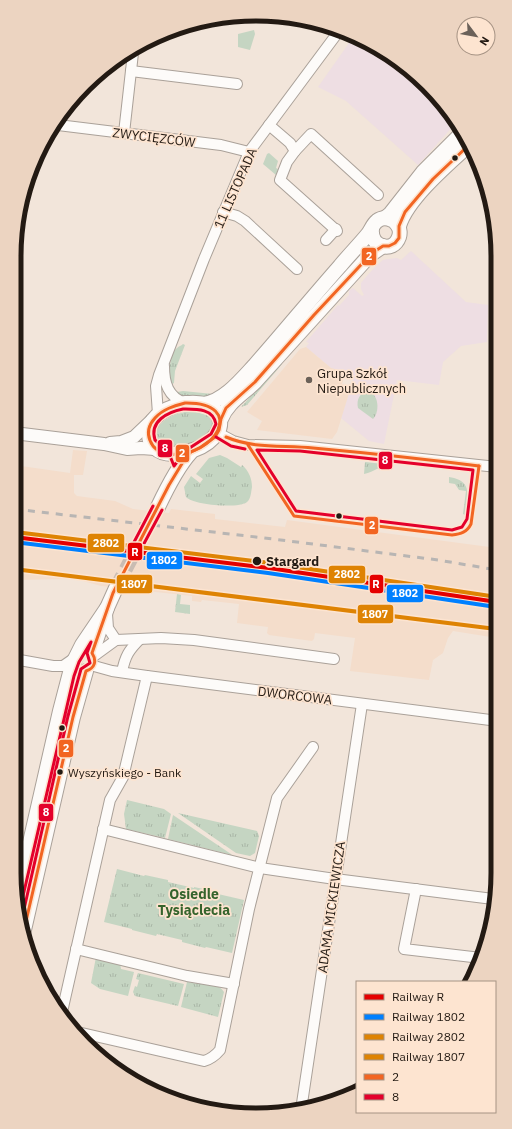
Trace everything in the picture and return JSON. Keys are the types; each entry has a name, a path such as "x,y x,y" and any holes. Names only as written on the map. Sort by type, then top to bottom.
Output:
{"main road":[{"path":"169,485 169,467 166,457 151,444 149,435 150,427 156,416 170,407 184,403 210,403 219,398 239,381 254,366 372,229 377,221 390,214 423,172 459,136"},
{"path":"372,229 372,237 383,246 389,246 395,243 399,238 399,226 403,215 419,195 465,149"},
{"path":"385,218 393,220 399,226"},
{"path":"158,507 186,457 191,452 209,442 218,433 221,425 221,419 228,405 255,382 372,253 383,246"},
{"path":"204,404 214,409 221,419"},
{"path":"159,451 180,453 191,452"},
{"path":"26,920 85,660 106,608 116,588"},
{"path":"21,880 72,665 85,660"}],"street":[{"name":"11 LISTOPADA","path":"156,416 156,386 159,375 204,259 249,152 337,35"},
{"path":"124,133 133,56"},
{"path":"131,71 237,84"},
{"name":"ZWYCIĘZCÓW","path":"61,125 228,147 249,152"},
{"path":"269,125 290,143 295,151"},
{"path":"326,240 336,230 280,180 287,162 311,134 378,195"},
{"path":"224,212 237,216 245,221 297,269"},
{"name":"11 LISTOPADA","path":"164,364 166,386 171,395 184,403"},
{"path":"104,444 121,442 134,437 156,416"},
{"path":"218,433 239,443 256,446 300,446 491,466"},
{"path":"21,434 104,444 127,449 159,451"},
{"path":"106,608 108,628 116,640"},
{"path":"21,659 53,666 63,666 85,660 116,640 161,638 194,640 334,659"},
{"path":"122,672 125,658 130,649 140,639"},
{"name":"DWORCOWA","path":"85,660 112,671 491,720"},
{"path":"63,1007 110,800 123,778 147,676"},
{"name":"ADAMA MICKIEWICZA","path":"302,1103 362,704"},
{"path":"85,1034 204,1061 216,1056 220,1050 249,909 277,798 313,747"},
{"path":"104,829 260,868 489,899"},
{"path":"416,889 404,949 475,957"},
{"path":"76,949 187,976 234,984"}],"shaded area":[{"path":"351,41 374,52 411,79 433,101 452,127 418,165 346,101 318,87"},
{"path":"411,251 466,302 488,305 487,342 461,346 443,362 439,385 397,380 384,444 369,441 341,418 354,377 346,372 331,368 306,347 309,343 306,342 338,305 339,306 349,295 349,291 353,288 362,296 364,295 361,289 361,283 376,266 383,260 397,258 401,260"},
{"path":"306,347 331,368 346,372 342,384 347,386 350,390 337,432 332,439 257,430 262,421 247,412 300,349"},
{"path":"73,450 87,451 83,475 74,475 74,493 77,496 115,501 133,509 169,513 171,509 215,514 215,519 285,527 287,520 491,547 491,637 453,631 448,638 443,653 433,660 429,680 350,671 355,638 315,633 312,641 269,635 267,633 268,627 237,623 239,604 202,600 201,602 192,601 192,596 101,586 69,579 21,580 21,466 70,473"}],"green space":[{"path":"254,30 255,34 250,50 238,47 238,34"},
{"path":"269,153 278,161 276,175 263,164 267,154"},
{"path":"183,344 185,345 175,371 174,383 169,385 172,355 177,348"},
{"path":"282,362 278,369 247,405 241,407"},
{"path":"183,391 213,394 210,397 192,398 180,395 177,392"},
{"path":"368,391 372,393 377,404 377,412 373,419 358,408 359,397"},
{"path":"192,411 210,416 213,422 212,430 199,441 175,447 165,446 159,441 156,435 158,428 165,420 176,414"},
{"path":"220,455 241,467 242,465 248,472 251,478 252,487 250,497 247,502 226,506 197,502 186,497 184,487 191,476 200,483 203,479 196,474 209,458"},
{"path":"365,462 393,465 384,466 364,474"},
{"path":"449,477 457,479 466,486 467,496 465,515 463,514 466,491 459,490 455,484 449,483"},
{"path":"177,594 181,595 180,604 190,605 190,614 175,612"},
{"path":"127,800 164,809 171,814 165,838 126,829 124,814"},
{"path":"178,813 257,831 259,836 255,853 250,856 236,853"},
{"path":"173,815 231,854 232,855 168,839"},
{"path":"117,869 168,880 168,882 194,888 218,892 218,894 244,900 232,953 205,948 182,942 182,940 157,934 156,936 104,922"},
{"path":"96,957 120,962 121,969 134,972 128,996 100,989 91,983"},
{"path":"138,973 184,984 178,1006 135,996 133,992 135,986 137,987 139,980 136,979"},
{"path":"187,982 200,984 201,982 217,986 222,989 224,992 218,1017 181,1007"}],"tunnel":[{"path":"116,588 158,507"}],"railway":[{"path":"21,510 273,539 438,560 491,569"}],"rail line":[{"name":"2802","path":"21,533 270,563 491,596"},
{"name":"R","path":"21,538 269,568 491,601"},
{"name":"1802","path":"21,543 268,573 491,606"},
{"name":"1807","path":"21,570 491,628"}],"transit line":[{"name":"2","path":"26,920 73,717 86,671 89,670 94,664 95,661 92,653 113,593 169,485 186,457 191,452 215,437 219,430 221,419 226,408 255,382 314,315 372,253 383,246 389,246 395,243 399,238 399,226 405,212 433,179 465,149"},
{"name":"2","path":"185,403 204,405 216,411 220,420 218,430 211,440 200,448 185,453 169,454 157,450 150,440 149,429 151,423 165,410 185,403"},
{"name":"8","path":"183,409 203,410 208,412 216,424 211,434 185,451 174,466 168,451 155,440 154,433 157,423 161,418 171,412 183,409"},
{"name":"8","path":"216,437 231,446 245,449"},
{"name":"2","path":"226,437 237,441 258,445 334,450 479,466"},
{"name":"2","path":"248,445 294,516 452,535 463,532 468,529 471,524 479,466"},
{"name":"8","path":"257,450 300,451 473,470 467,519 462,527 452,530 296,511 257,450"},
{"name":"8","path":"132,546 153,506"},
{"name":"8","path":"140,551 162,510"},
{"name":"8","path":"23,896 74,676 79,662 91,642 87,653 90,663 81,669 68,716 24,909"}],"place":[{"name":"Grupa Szkół Niepublicznych","path":"309,380"},
{"name":"Stargard","path":"257,561"},
{"name":"Wyszyńskiego - Bank","path":"60,772"}],"district":[{"name":"Osiedle Tysiąclecia","path":"194,902"}]}
